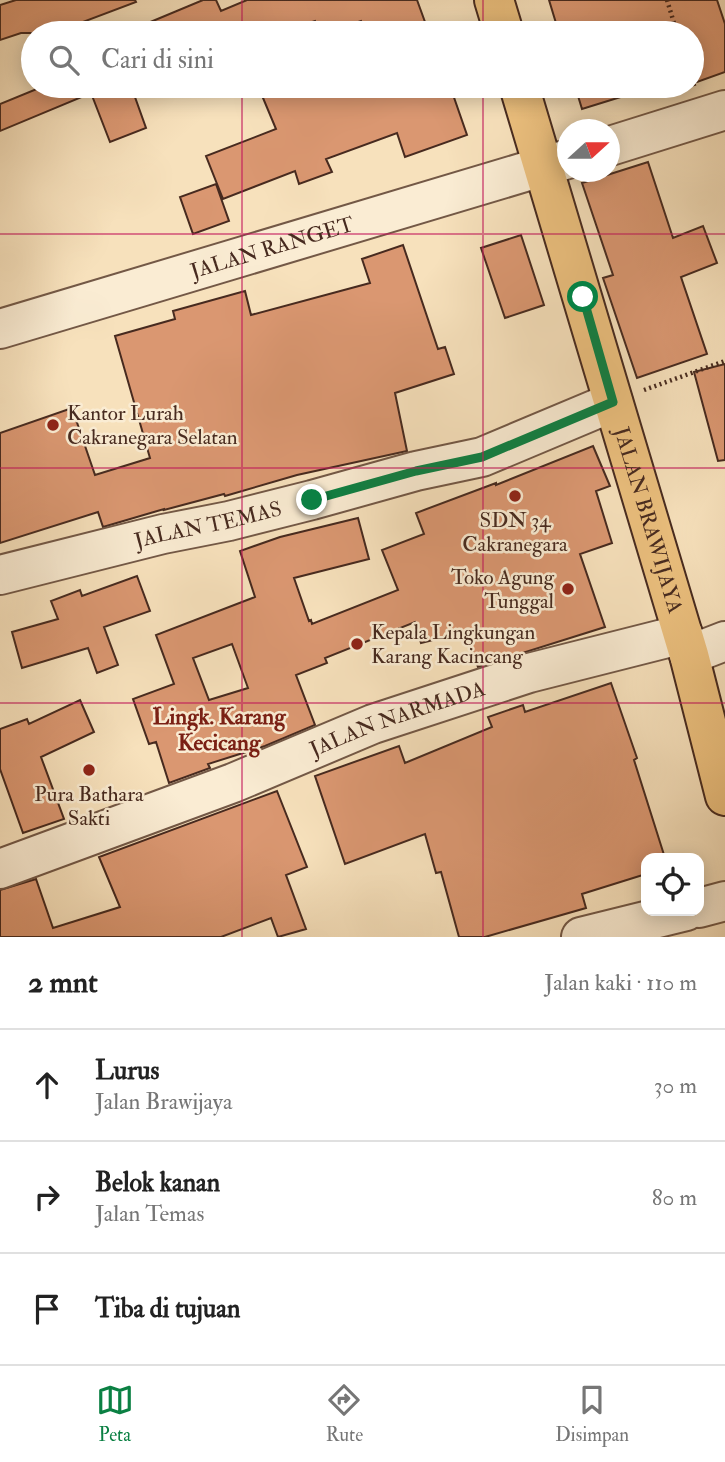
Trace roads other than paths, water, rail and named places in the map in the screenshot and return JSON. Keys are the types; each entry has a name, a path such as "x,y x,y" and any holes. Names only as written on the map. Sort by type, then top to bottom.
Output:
{"main road":[{"path":"494,0 500,21"},
{"name":"JALAN BRAWIJAYA","path":"525,98 555,163 613,402 686,644 725,796"}],"street":[{"path":"620,143 725,110"},
{"name":"JALAN RANGET","path":"0,329 555,163"},
{"name":"JALAN TEMAS","path":"0,575 482,457 613,402"},
{"name":"JALAN NARMADA","path":"0,869 233,783 373,724 530,673 686,644 725,641"},
{"path":"704,907 725,901"},
{"path":"581,937 666,916"}],"place":[{"name":"Kantor Lurah Cakranegara Selatan","path":"53,425"},
{"name":"SDN 34 Cakranegara","path":"515,496"},
{"name":"Toko Agung Tunggal","path":"568,589"},
{"name":"Kepala Lingkungan Karang Kacincang","path":"357,644"},
{"name":"Pura Bathara Sakti","path":"89,770"}],"district":[{"name":"Lingk. Karang Kecicang","path":"219,729"}]}
